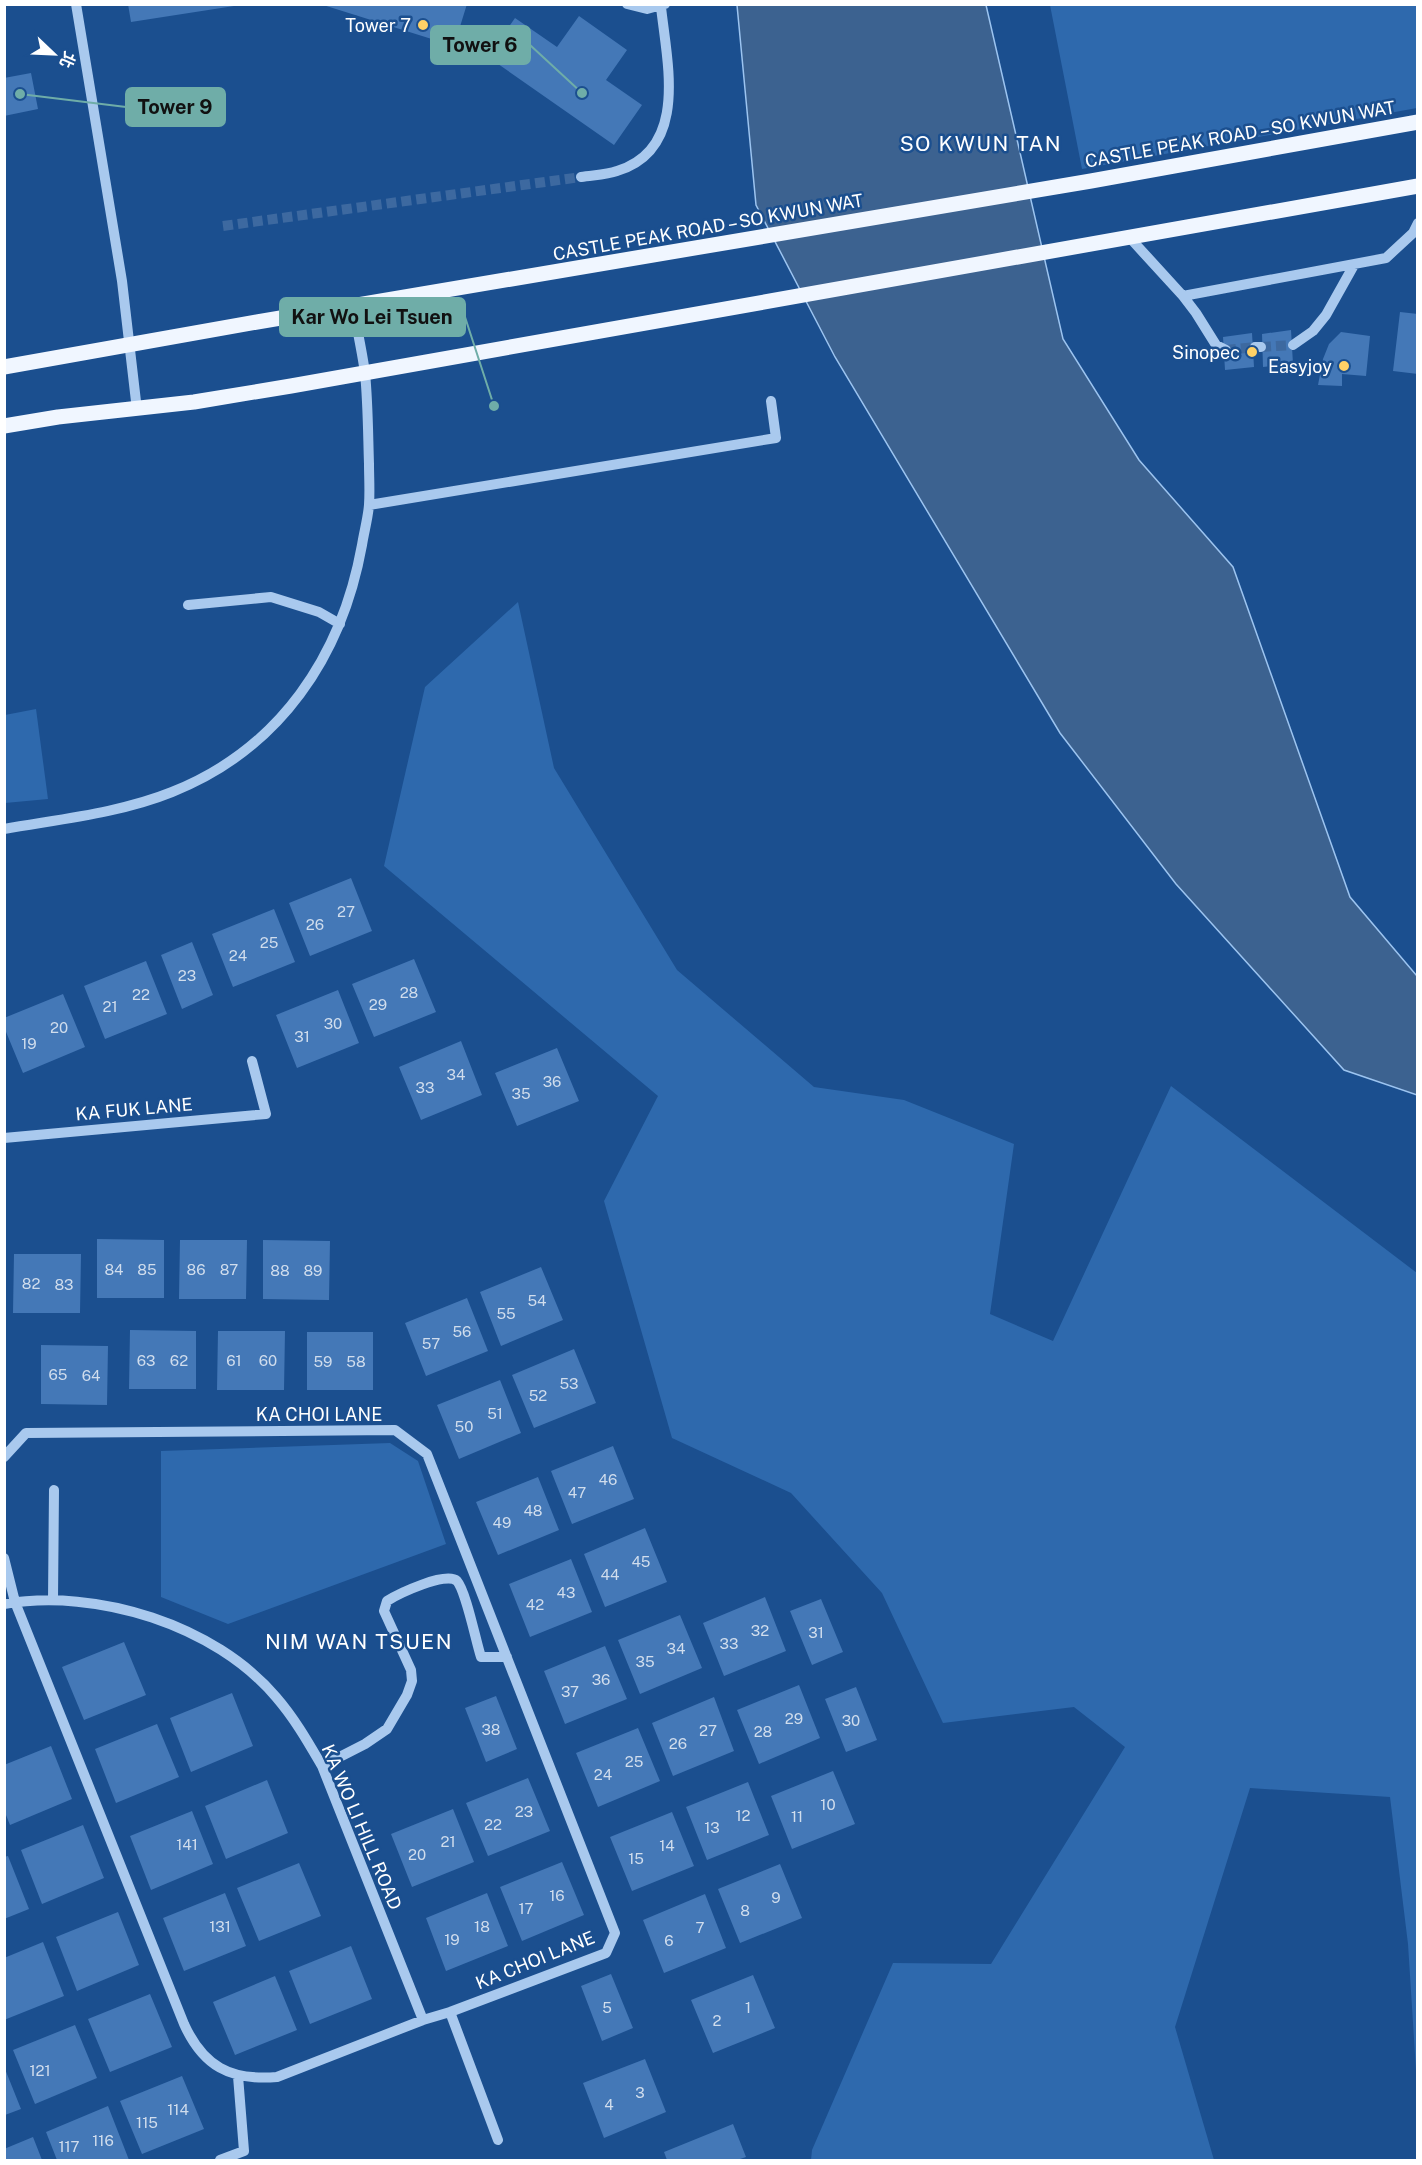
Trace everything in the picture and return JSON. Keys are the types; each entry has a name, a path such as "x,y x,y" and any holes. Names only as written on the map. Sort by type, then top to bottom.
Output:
{"main road":[{"name":"CASTLE PEAK ROAD – SO KWUN WAT","path":"4,367 353,306 765,238 1418,122"},
{"path":"4,426 58,417 194,402 1418,186"}],"street":[{"path":"76,4 109,199 137,410"},
{"path":"581,177 617,172 638,162 656,145 666,121 670,99 663,6 647,9 627,4"},
{"path":"1182,296 1386,258 1413,233 1418,223"},
{"path":"1130,238 1196,313 1216,345 1226,350"},
{"path":"1293,345 1313,331 1326,315 1354,265"},
{"path":"4,829 121,808 144,802 197,781 225,765 257,741 288,709 318,666 340,624 356,578 369,505 368,419 364,373 353,306"},
{"path":"369,505 776,438 771,401"},
{"path":"188,605 271,597 319,612 340,624"},
{"name":"KA FUK LANE","path":"4,1138 266,1114 252,1061"},
{"name":"KA CHOI LANE","path":"4,1457 26,1433 395,1430 427,1454 615,1932 606,1953 276,2077 257,2079 238,2076 220,2068 204,2056 188,2032 10,1603 4,1558"},
{"path":"53,1600 54,1490"},
{"path":"322,1766 365,1744 387,1729 407,1695 412,1681 411,1670 384,1611 387,1601 397,1594 442,1578 452,1578 457,1582 463,1595 481,1657 507,1657"},
{"name":"KA WO LI HILL ROAD","path":"10,1603 53,1600 86,1602 140,1614 181,1629 211,1644 245,1667 275,1696 301,1730 322,1766 423,2020"},
{"path":"450,2012 498,2140"},
{"path":"220,2160 244,2151 238,2076"}],"shaded area":[{"path":"737,5 986,5 1063,339 1139,460 1233,567 1350,897 1417,976 1417,1095 1344,1070 1176,884 1060,733 835,357 756,205"},
{"path":"1050,5 1417,5 1417,108 1082,169"},
{"path":"518,602 554,768 677,970 814,1087 904,1100 1014,1144 990,1314 1053,1341 1171,1086 1417,1273 1417,2086 1408,1944 1390,1797 1250,1788 1175,2027 1214,2160 811,2160 812,2150 893,1963 991,1964 1125,1747 1074,1707 943,1723 882,1593 791,1493 672,1438 604,1201 658,1096 384,866 425,687"},
{"path":"36,709 48,799 5,803 5,715"},
{"path":"390,1443 418,1461 446,1544 228,1624 161,1597 161,1451"}],"building":[{"path":"128,4 234,4 234,6 131,22"},
{"name":"Tower 7","path":"320,4 467,4 454,46"},
{"path":"579,16 627,50 606,80 642,105 614,145 488,57 515,18 557,47"},
{"path":"31,73 38,109 4,116 4,78"},
{"path":"1400,312 1418,314 1418,374 1393,371"},
{"path":"1291,330 1293,364 1263,367 1262,334"},
{"name":"Easyjoy","path":"1341,332 1370,336 1366,376 1342,374 1342,386 1318,385 1323,359 1329,344"},
{"path":"1252,333 1254,367 1225,370 1223,337"},
{"path":"351,878 372,931 310,956 289,903"},
{"path":"274,909 295,962 233,987 212,934"},
{"path":"192,942 213,995 182,1009 161,955"},
{"path":"414,959 436,1012 374,1037 352,984"},
{"path":"146,961 167,1014 105,1039 84,986"},
{"path":"338,990 359,1043 297,1068 276,1015"},
{"path":"63,994 85,1047 23,1073 4,1027 4,1018"},
{"path":"461,1041 482,1095 421,1120 399,1067"},
{"path":"557,1048 579,1101 517,1126 495,1073"},
{"path":"97,1239 164,1240 164,1298 97,1298"},
{"path":"180,1240 247,1240 246,1299 179,1299"},
{"path":"263,1240 330,1241 329,1300 263,1299"},
{"path":"14,1254 81,1254 80,1313 13,1313"},
{"path":"541,1267 563,1320 501,1346 480,1292"},
{"path":"467,1298 488,1351 426,1376 405,1323"},
{"path":"130,1330 196,1331 196,1389 129,1389"},
{"path":"218,1331 285,1331 284,1390 217,1390"},
{"path":"307,1332 373,1332 373,1390 307,1390"},
{"path":"41,1345 108,1346 107,1405 41,1404"},
{"path":"574,1349 596,1403 534,1428 512,1375"},
{"path":"500,1380 521,1433 459,1459 437,1405"},
{"path":"613,1446 634,1499 572,1524 551,1471"},
{"path":"538,1477 559,1530 498,1555 476,1502"},
{"path":"645,1528 667,1582 605,1607 584,1554"},
{"path":"571,1559 592,1612 530,1637 509,1584"},
{"path":"765,1597 786,1651 724,1676 703,1623"},
{"path":"821,1599 843,1652 812,1665 790,1611"},
{"path":"680,1615 702,1668 640,1694 618,1640"},
{"path":"124,1642 146,1695 84,1720 62,1667"},
{"path":"605,1646 627,1699 565,1724 544,1671"},
{"path":"799,1685 820,1738 759,1764 737,1710"},
{"path":"856,1687 877,1740 846,1752 825,1699"},
{"path":"232,1693 253,1746 191,1772 170,1718"},
{"path":"496,1696 517,1749 486,1762 465,1708"},
{"path":"714,1697 734,1751 673,1776 652,1723"},
{"path":"157,1724 179,1777 116,1803 95,1749"},
{"path":"638,1728 660,1781 598,1807 576,1753"},
{"path":"51,1746 72,1799 10,1825 4,1810 4,1765"},
{"path":"833,1771 855,1824 792,1849 771,1796"},
{"path":"528,1778 550,1831 488,1856 466,1803"},
{"path":"267,1780 288,1833 226,1859 205,1806"},
{"path":"748,1782 769,1835 707,1860 686,1807"},
{"path":"453,1809 474,1862 412,1887 391,1834"},
{"path":"192,1811 213,1864 151,1890 130,1836"},
{"path":"672,1812 694,1866 632,1891 610,1837"},
{"path":"83,1825 104,1878 42,1904 21,1850"},
{"path":"8,1856 29,1909 4,1919 4,1857"},
{"path":"562,1862 584,1915 522,1941 500,1887"},
{"path":"299,1863 321,1916 259,1941 237,1888"},
{"path":"780,1864 802,1918 740,1943 718,1889"},
{"path":"225,1893 246,1946 184,1971 163,1918"},
{"path":"487,1893 508,1946 446,1971 426,1918"},
{"path":"705,1894 726,1948 664,1973 643,1920"},
{"path":"118,1912 139,1965 77,1991 56,1937"},
{"path":"43,1942 64,1996 4,2020 4,1958"},
{"path":"351,1946 372,1999 310,2024 289,1971"},
{"path":"611,1974 633,2028 602,2041 581,1986"},
{"path":"753,1975 775,2028 713,2053 691,2000"},
{"path":"275,1976 297,2030 235,2055 213,2002"},
{"path":"150,1994 172,2047 110,2072 88,2019"},
{"path":"75,2025 97,2078 35,2104 13,2050"},
{"path":"645,2059 666,2112 604,2138 583,2083"},
{"path":"5,2069 21,2109 5,2115"},
{"path":"182,2076 204,2129 142,2154 120,2101"},
{"path":"108,2106 129,2160 57,2160 46,2132"},
{"path":"733,2124 746,2157 737,2160 667,2160 664,2152"},
{"path":"33,2137 42,2160 4,2160 4,2149"}],"tunnel":[{"path":"223,226 581,177"},
{"path":"1261,347 1293,345"},
{"path":"1226,350 1255,347"}],"place":[{"name":"Tower 7","path":"423,25"},
{"name":"Tower 6","path":"582,93"},
{"name":"Tower 9","path":"20,94"},
{"name":"Sinopec","path":"1252,352"},
{"name":"Easyjoy","path":"1344,366"},
{"name":"Kar Wo Lei Tsuen","path":"494,406"}],"district":[{"name":"SO KWUN TAN","path":"981,143"},
{"name":"NIM WAN TSUEN","path":"359,1641"}]}
